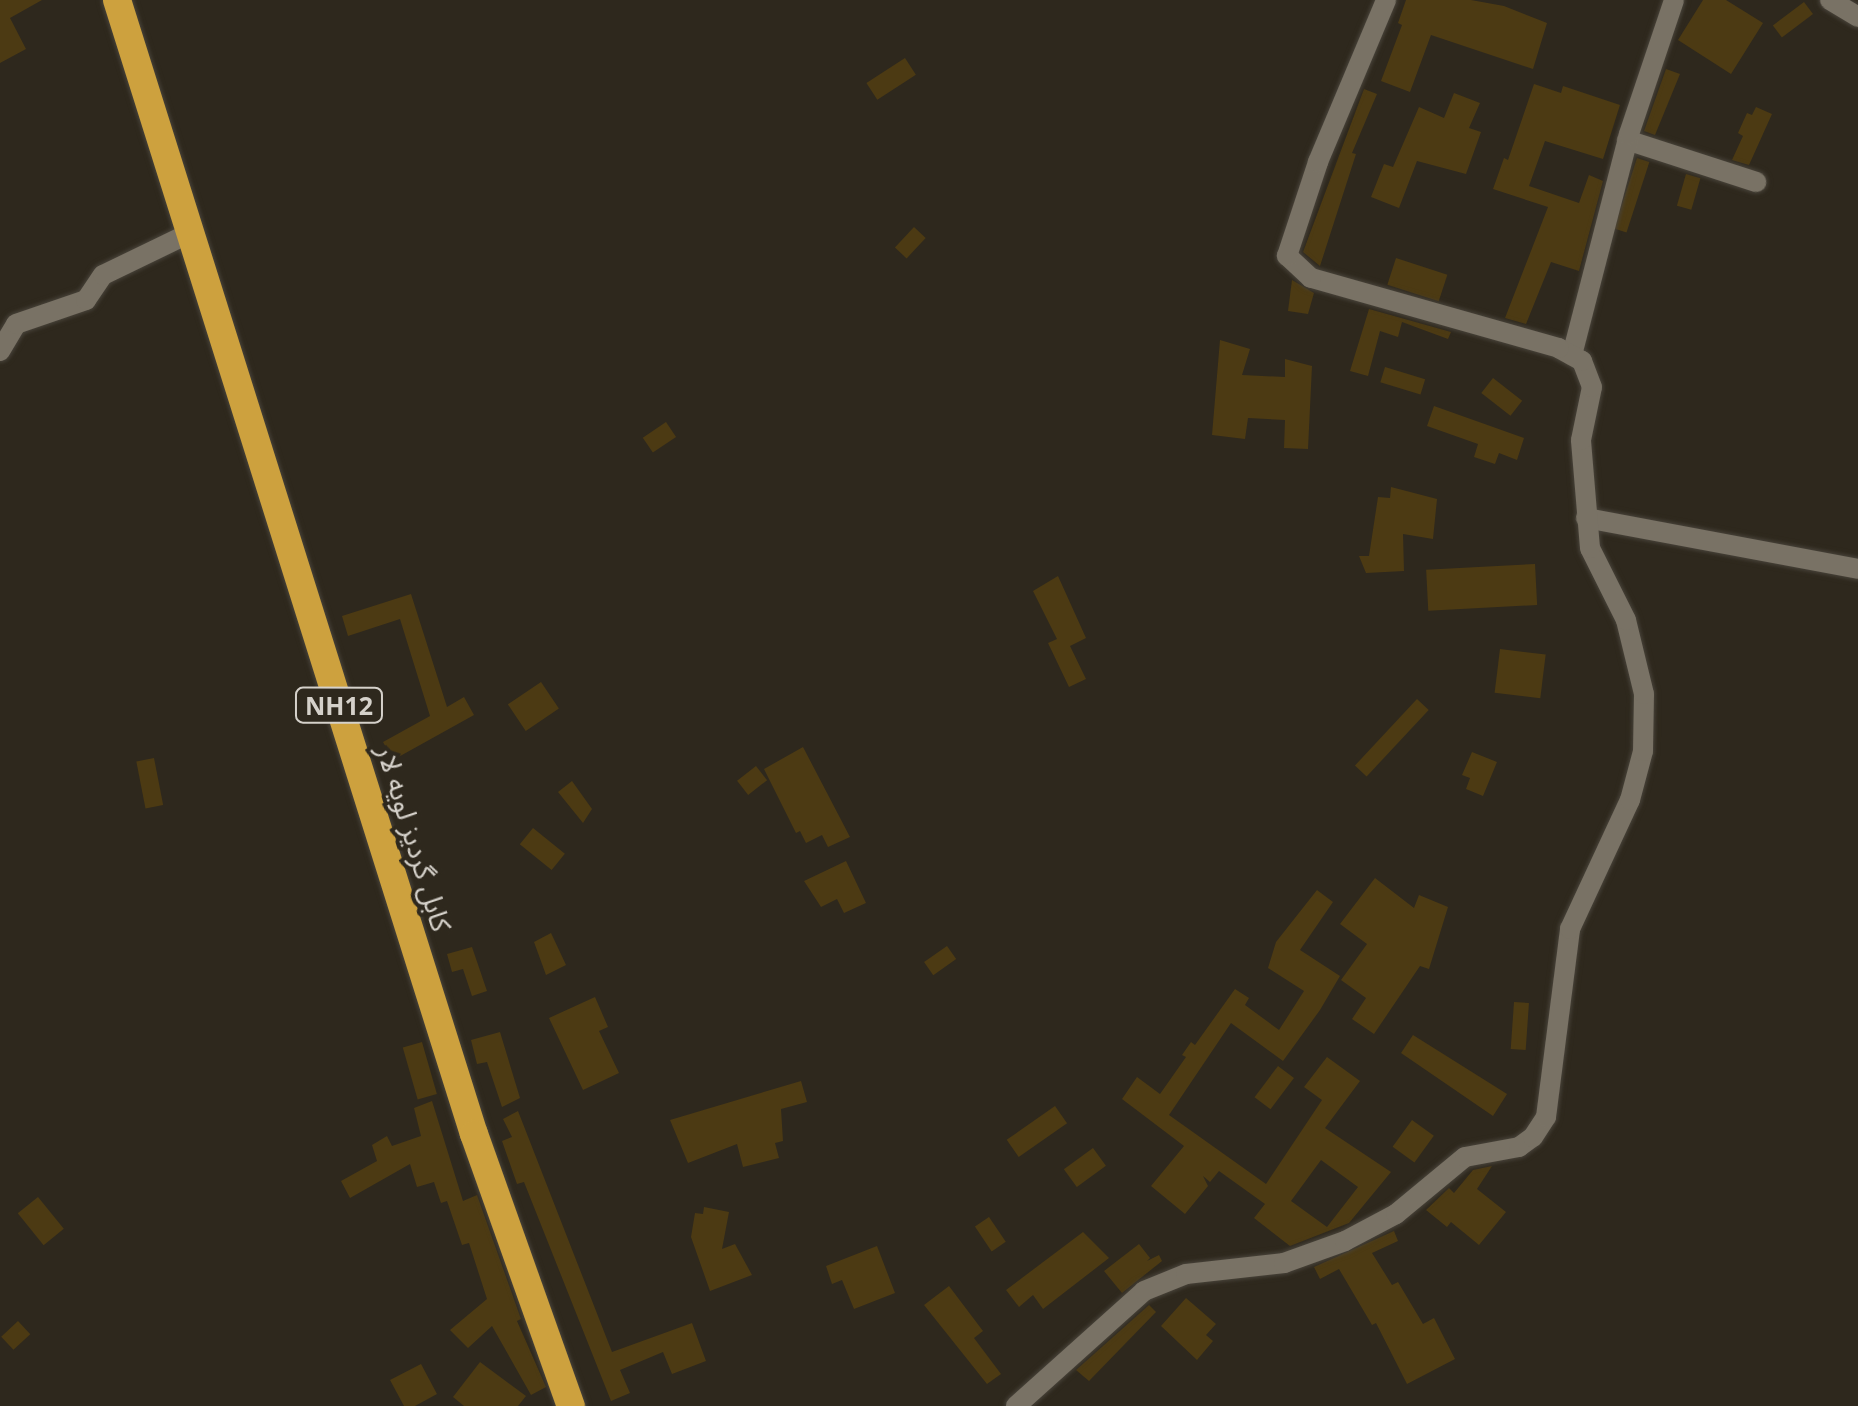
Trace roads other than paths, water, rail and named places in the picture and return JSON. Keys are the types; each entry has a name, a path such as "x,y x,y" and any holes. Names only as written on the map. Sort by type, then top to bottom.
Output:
{"highway":[{"name":"کابل گردیز لویه لار","path":"118,0 474,1134 571,1406"}],"street":[{"path":"1016,1406 1144,1291 1186,1274 1284,1263 1345,1242 1396,1214 1464,1157 1519,1146 1533,1137 1546,1118 1570,929 1630,800 1643,751 1644,694 1626,620 1590,548 1581,440 1592,388 1582,361 1479,324 1310,278 1287,256 1318,162 1386,0"},
{"path":"1572,356 1627,140 1674,0"},
{"path":"1830,0 1858,16"},
{"path":"1627,140 1756,182"},
{"path":"0,351 16,324 86,300 103,275 190,234"},
{"path":"1586,518 1858,569"}]}
